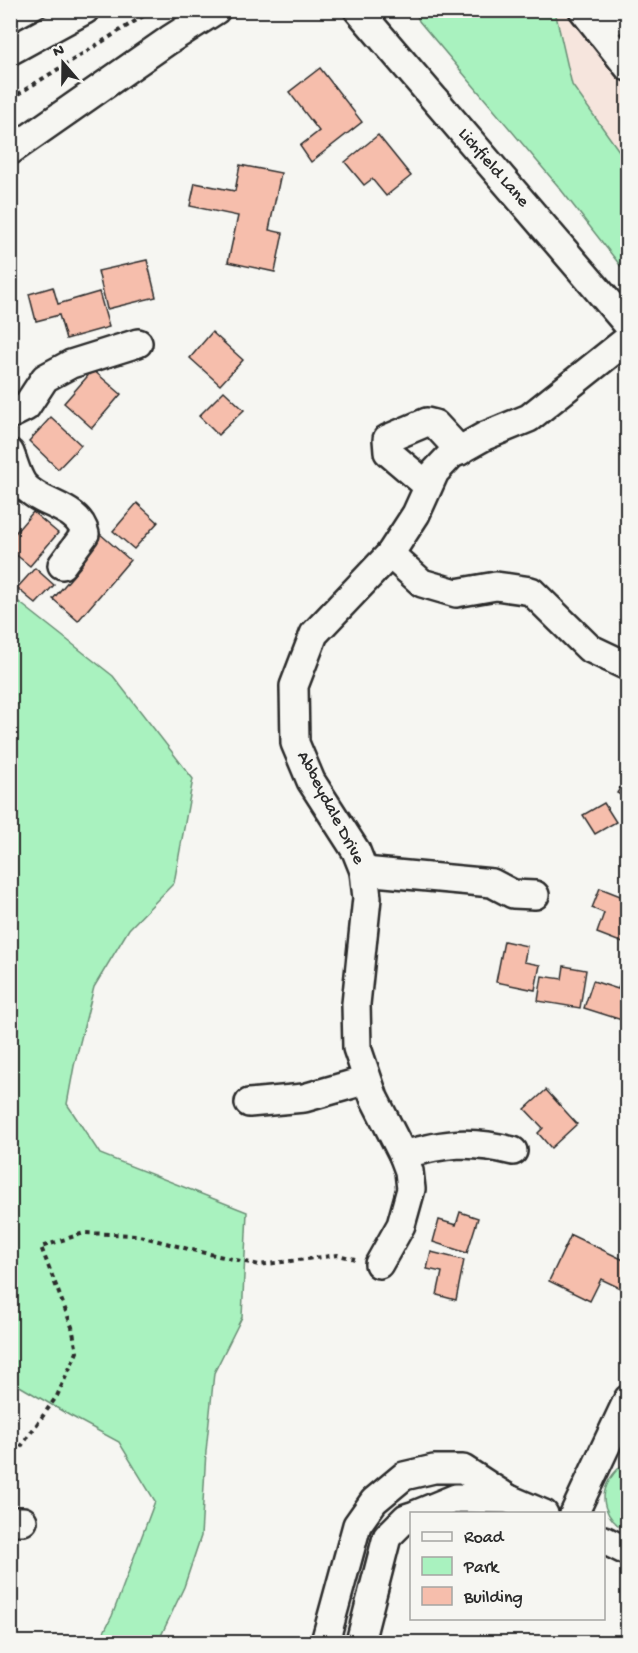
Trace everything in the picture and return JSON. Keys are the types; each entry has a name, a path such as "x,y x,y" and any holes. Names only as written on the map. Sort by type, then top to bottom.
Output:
{"street":[{"path":"10,51 85,10"},
{"path":"10,151 216,10"},
{"name":"Lichfield Lane","path":"358,10 627,325"},
{"path":"583,10 627,67"},
{"path":"600,32 626,10"},
{"name":"Abbeydale Drive","path":"379,1264 401,1225 411,1189 409,1171 367,1080 357,1048 356,1004 367,898 364,871 356,851 311,781 295,743 294,687 314,634 390,554 416,514 435,472 452,455 485,436 529,418 627,339"},
{"path":"10,415 26,406 45,378 71,364 138,343"},
{"path":"428,486 388,452 387,439 427,422 435,423 460,451"},
{"path":"10,453 25,486 50,503 77,517 83,523 85,534 62,566"},
{"path":"390,554 422,583 456,593 496,586 531,591 589,648 625,665"},
{"path":"364,871 492,883 513,894 535,896"},
{"path":"249,1103 304,1098 367,1080"},
{"path":"403,1155 459,1143 488,1145 513,1151"},
{"path":"575,1512 624,1416"},
{"path":"325,1642 357,1525 374,1501 404,1476 434,1469 463,1469 509,1499 539,1512"},
{"path":"422,1512 456,1498 509,1499"},
{"path":"360,1642 387,1537 410,1516"},
{"path":"605,1541 627,1552"}],"path":[{"path":"10,99 153,10"},
{"path":"10,1462 57,1396 77,1352 72,1327 41,1247 84,1233 136,1235 260,1265 338,1255 379,1264"}],"shaded area":[{"path":"555,11 627,11 627,162 572,85"}],"green space":[{"path":"415,11 555,11 572,85 627,162 627,274 558,186 419,21"},
{"path":"10,595 113,676 193,779 174,883 129,929 94,987 67,1104 100,1154 247,1212 242,1317 214,1373 201,1536 184,1587 158,1642 99,1642 112,1616 155,1501 119,1442 11,1381"},
{"path":"626,1462 627,1531 609,1515 604,1500 607,1484"}],"building":[{"path":"320,68 362,122 311,162 300,146 319,131 289,92"},
{"path":"378,135 411,176 386,196 372,179 364,185 345,162"},
{"path":"240,165 281,173 269,230 283,233 275,272 228,262 238,216 190,206 195,183 235,191"},
{"path":"147,260 156,297 107,309 98,271"},
{"path":"53,287 58,304 99,292 109,327 66,339 59,315 36,321 29,294"},
{"path":"212,332 243,360 220,385 190,358"},
{"path":"93,370 121,394 92,428 64,403"},
{"path":"224,391 244,410 218,435 199,416"},
{"path":"51,417 81,445 58,469 29,441"},
{"path":"137,503 158,522 134,549 113,531"},
{"path":"33,512 58,533 30,566 10,550 10,539"},
{"path":"99,533 130,560 78,621 53,599 82,565 76,560"},
{"path":"35,568 54,585 36,604 17,588"},
{"path":"628,776 628,799 617,793"},
{"path":"604,803 616,822 595,834 583,815"},
{"path":"600,888 628,899 628,945 597,933 604,913 592,908"},
{"path":"504,941 527,946 524,962 540,965 535,990 496,982"},
{"path":"564,966 586,970 580,1008 538,1001 542,976 562,979"},
{"path":"593,981 618,989 620,982 628,985 628,1022 584,1008"},
{"path":"546,1090 577,1124 551,1148 538,1133 543,1128 525,1109"},
{"path":"460,1212 478,1218 467,1253 433,1242 439,1220 456,1225"},
{"path":"571,1235 628,1262 628,1282 624,1290 601,1279 590,1301 549,1281"},
{"path":"431,1252 464,1260 456,1300 437,1295 442,1272 427,1269"}]}
